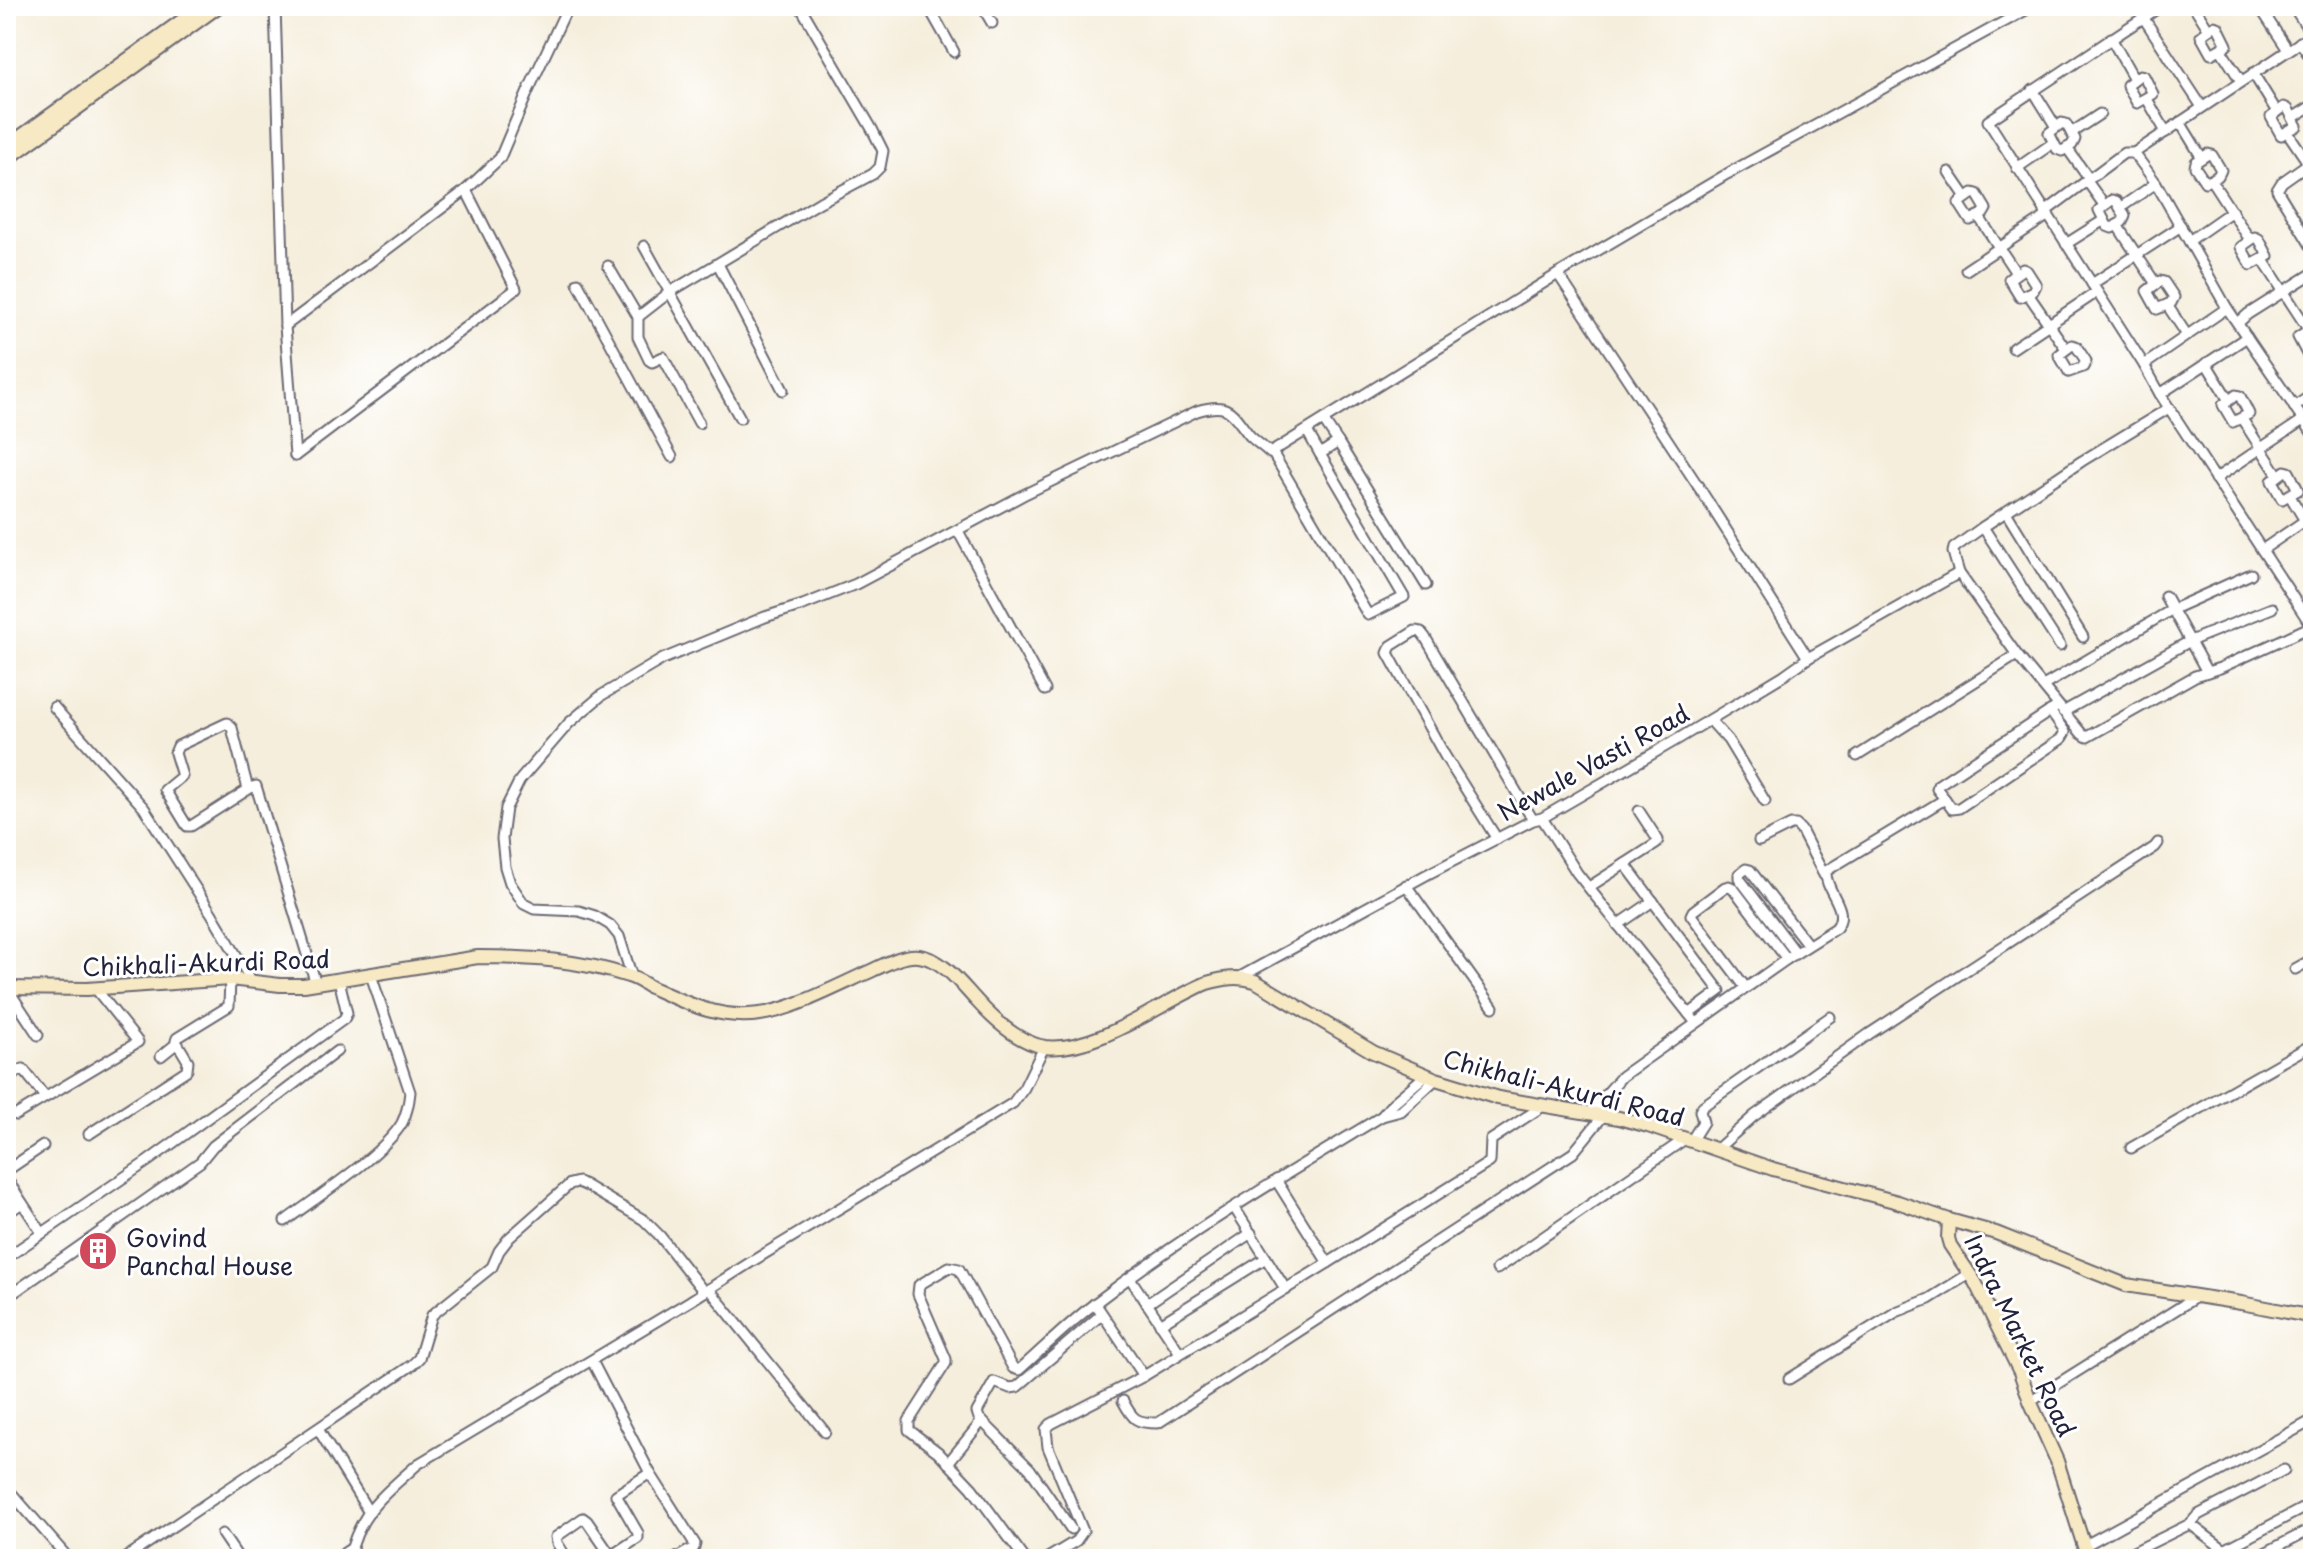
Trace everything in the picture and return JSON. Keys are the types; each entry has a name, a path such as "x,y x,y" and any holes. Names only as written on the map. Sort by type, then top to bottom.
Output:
{"main road":[{"path":"6,147 202,6"},
{"path":"6,160 219,6"},
{"path":"632,977 712,1013 727,1016 761,1014 781,1010 892,962 919,956 942,966 1002,1025 1044,1047 1066,1047 1086,1042 1190,990 1225,978 1240,977"},
{"name":"Chikhali-Akurdi Road","path":"6,988 95,988 230,979 280,985 316,984 478,957 535,959 594,967 632,977"},
{"name":"Chikhali-Akurdi Road","path":"1240,977 1255,981 1373,1052 1431,1077 1498,1098 1648,1126 1773,1169 1898,1202 2007,1237 2126,1285 2313,1317"},
{"name":"Indra Market Road","path":"1949,1220 1950,1245 1969,1274 2020,1372 2057,1461 2086,1552"}],"street":[{"path":"275,6 285,326 295,456 516,289 466,190"},
{"path":"285,326 466,190 500,158 568,6"},
{"path":"638,317 670,292 820,202 873,174 880,167 883,151 800,6"},
{"path":"928,6 954,52"},
{"path":"982,6 992,23"},
{"path":"1272,452 1558,274 1727,174 2033,6"},
{"path":"2057,709 2087,737 2195,676 2312,627 1988,121 2161,6"},
{"path":"2194,6 2209,30"},
{"path":"2259,6 2288,50"},
{"path":"1966,270 2046,214 2124,153 2134,153 2312,34 2293,6"},
{"path":"2143,17 2202,107"},
{"path":"2218,27 2228,42 2214,54 2201,36 2209,30 2218,27"},
{"path":"2111,38 2134,79"},
{"path":"2300,42 2313,61"},
{"path":"2221,50 2241,81"},
{"path":"2253,73 2277,112"},
{"path":"2144,76 2154,91 2140,103 2127,85 2134,79 2144,76"},
{"path":"2033,90 2056,127"},
{"path":"2147,99 2166,132"},
{"path":"2294,117 2313,105"},
{"path":"2286,107 2294,117 2297,126 2281,135 2271,120 2272,115 2286,107"},
{"path":"2071,133 2100,114"},
{"path":"2180,122 2202,158"},
{"path":"2064,123 2071,133 2075,142 2059,151 2049,133 2064,123"},
{"path":"2288,133 2311,164 2282,182 2277,190 2313,249"},
{"path":"2017,168 2053,143"},
{"path":"2067,148 2104,205"},
{"path":"2134,153 2156,183 2227,308 2313,434"},
{"path":"2210,154 2221,170 2218,176 2205,182 2195,167 2202,158 2210,154"},
{"path":"1949,172 1966,197"},
{"path":"2211,180 2250,240 2242,245 2242,250 2251,265 2263,260 2311,328 2300,335 2299,340 2307,354 2313,354"},
{"path":"2120,208 2156,183"},
{"path":"1975,193 1986,212 1973,220 1968,219 1959,203 1966,197 1975,193"},
{"path":"2114,200 2120,208 2125,219 2109,228 2099,210 2114,200"},
{"path":"2189,241 2232,211"},
{"path":"1979,217 2016,273"},
{"path":"2066,244 2104,220"},
{"path":"2117,225 2156,284 2148,288 2147,294 2157,309 2167,305 2187,335"},
{"path":"2013,348 2181,226"},
{"path":"644,246 740,418"},
{"path":"718,264 783,390"},
{"path":"608,266 638,317 638,337 649,360 652,362 663,357 699,423"},
{"path":"2023,269 2027,271 2036,285 2033,291 2020,297 2010,282 2016,273 2023,269"},
{"path":"2238,323 2313,273"},
{"path":"1558,274 1808,658"},
{"path":"578,283 672,457"},
{"path":"2028,294 2066,349"},
{"path":"2144,365 2227,308"},
{"path":"2160,394 2247,337"},
{"path":"2206,363 2228,399"},
{"path":"2294,407 2313,394"},
{"path":"2240,396 2250,411 2247,417 2236,423 2232,421 2223,407 2228,399 2240,396"},
{"path":"632,977 619,936 610,925 579,911 545,910 524,904 510,883 503,852 502,828 506,808 520,780 569,723 602,695 663,659 856,584 1023,495 1213,406 1223,407 1237,415 1251,436 1272,452 1368,615 1404,597 1307,431"},
{"path":"2169,408 2082,461 1953,550 1959,573 2043,686 2057,709 2065,732 2061,739 1959,808 1952,809 1937,789 1938,785 2057,709 2190,641 2272,608"},
{"path":"2242,419 2278,475"},
{"path":"2215,479 2303,420"},
{"path":"1324,421 1426,585"},
{"path":"1320,454 1338,442"},
{"path":"2287,471 2299,487 2296,493 2282,499 2272,484 2273,478 2278,475 2287,471"},
{"path":"2290,496 2309,518 2313,534"},
{"path":"2006,512 2083,637"},
{"path":"2262,550 2309,518"},
{"path":"1983,527 2060,646"},
{"path":"958,531 1045,690"},
{"name":"Newale Vasti Road","path":"1240,977 1406,885 1538,819 1710,720 1808,658 1959,573"},
{"path":"2043,686 2173,609 2251,574"},
{"path":"2165,596 2207,672"},
{"path":"1497,839 1390,659 1388,653 1391,646 1415,631 1425,637 1538,819 1696,1023"},
{"path":"1857,756 2017,655"},
{"path":"54,707 144,808 251,980"},
{"path":"1710,720 1728,740 1765,801"},
{"path":"248,789 232,728 227,723 178,746 175,753 182,776 165,790 187,826 191,826 256,786 316,984"},
{"path":"1824,875 1830,868 1945,799"},
{"path":"1589,887 1656,844 1658,840 1639,811"},
{"path":"1589,1114 1622,1076 1840,923 1842,914 1801,830 1791,825 1759,841"},
{"path":"1716,1150 1754,1116 1869,1034 2158,843"},
{"path":"1625,864 1720,991 1689,1014"},
{"path":"1796,953 1739,878 1739,874 1746,869 1750,870 1808,945"},
{"path":"1406,885 1493,1007"},
{"path":"1746,988 1691,915 1725,887 1733,888 1787,959"},
{"path":"1618,925 1653,901"},
{"path":"2295,969 2313,959"},
{"path":"285,1221 386,1142 408,1108 410,1092 371,975"},
{"path":"161,1056 176,1044 177,1038 229,1006 230,979"},
{"path":"6,1258 148,1161 344,1019 347,1013 339,980"},
{"path":"6,988 38,1035"},
{"path":"16,1115 138,1042 95,988"},
{"path":"1497,1269 1688,1140 1703,1122 1700,1108 1830,1017"},
{"path":"89,1134 187,1070 188,1061 176,1044"},
{"path":"2131,1148 2313,1044"},
{"path":"349,1559 360,1523 368,1511 418,1464 1013,1103 1044,1047"},
{"path":"6,1298 200,1162 213,1146 337,1051"},
{"path":"6,1079 23,1069 45,1097"},
{"path":"1025,1559 972,1488 908,1427 946,1363 918,1294 919,1285 949,1267 959,1269 1013,1368 1019,1370 1095,1303 1130,1278 1276,1180 1382,1116 1401,1111 1431,1077"},
{"path":"1046,1559 1076,1541 1083,1531 1048,1447 1046,1429 1051,1424 1144,1376 1490,1162 1491,1140 1543,1106"},
{"path":"1123,1401 1134,1419 1158,1423 1573,1153 1603,1116"},
{"path":"6,1171 43,1146"},
{"path":"6,1178 42,1233"},
{"path":"1276,1180 1328,1263"},
{"path":"124,1559 412,1365 419,1358 432,1315 492,1267 509,1238 573,1183 585,1185 644,1220 707,1290 825,1432"},
{"path":"6,1214 22,1203"},
{"path":"1234,1207 1286,1290"},
{"path":"1147,1304 1251,1233"},
{"path":"1160,1324 1266,1258"},
{"path":"1789,1379 1884,1318 1929,1299 1969,1274"},
{"path":"1130,1278 1180,1353"},
{"path":"2030,1401 2196,1297"},
{"path":"1095,1303 1144,1376"},
{"path":"1071,1529 1030,1469 982,1421 977,1412 994,1382 1010,1388 1017,1387 1102,1314"},
{"path":"592,1361 650,1473 695,1544 694,1548 675,1559"},
{"path":"2086,1552 2313,1420"},
{"path":"948,1463 982,1421"},
{"path":"318,1429 368,1511"},
{"path":"2119,1559 2190,1524 2198,1515 2284,1470"},
{"path":"567,1559 556,1537 583,1518 609,1553 614,1554 638,1538 616,1495 650,1473"},
{"path":"6,1487 69,1559"},
{"path":"2207,1559 2313,1503"},
{"path":"2190,1524 2237,1559"},
{"path":"2253,1559 2313,1528"},
{"path":"222,1534 239,1559"},
{"path":"335,1559 352,1548"}],"place":[{"name":"Govind Panchal House","path":"98,1251"}]}
